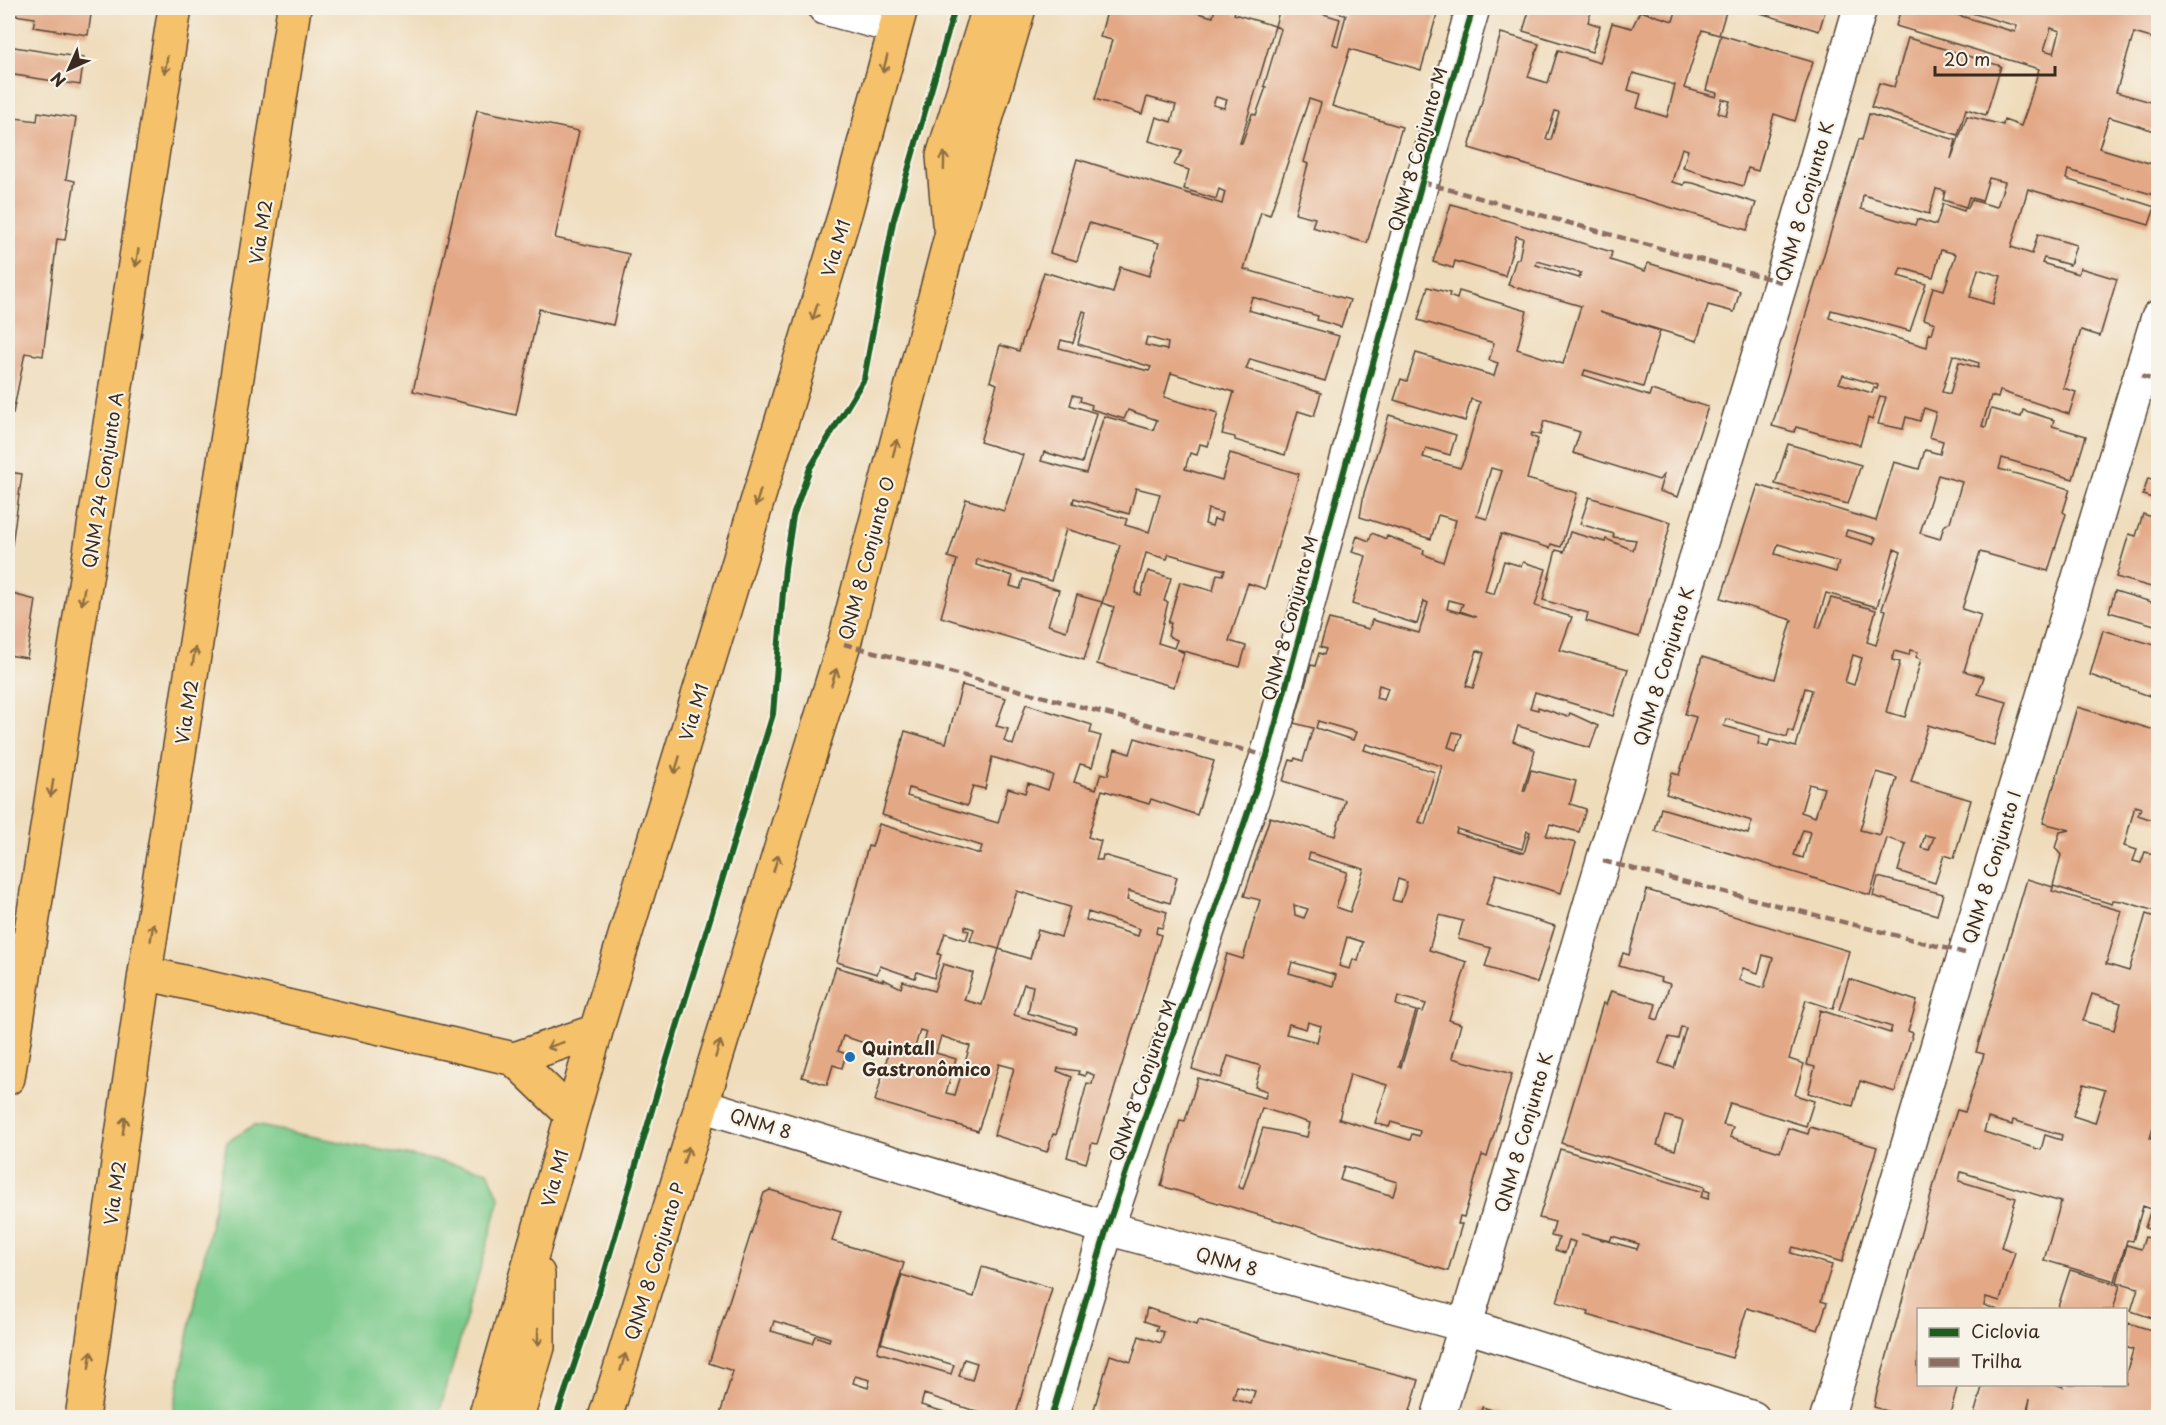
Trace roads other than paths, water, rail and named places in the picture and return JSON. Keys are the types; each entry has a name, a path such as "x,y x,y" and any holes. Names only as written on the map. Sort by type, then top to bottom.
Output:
{"main road":[{"name":"QNM 24 Conjunto A","path":"8,1078 17,950 175,8"},
{"name":"Via M2","path":"82,1418 146,973 294,8"},
{"path":"950,240 943,156 989,8"},
{"name":"QNM 8 Conjunto O","path":"701,1105 844,644 950,240 1020,8"},
{"name":"Via M1","path":"485,1418 596,1031 846,210 898,17"},
{"path":"146,973 514,1059 572,1115"},
{"path":"514,1059 596,1031"},
{"name":"QNM 8 Conjunto P","path":"605,1418 701,1105"},
{"path":"517,1418 538,1347 538,1237"}],"street":[{"path":"825,8 898,17"},
{"name":"QNM 8 Conjunto M","path":"1051,1418 1107,1228 1267,756 1419,194 1473,8"},
{"name":"QNM 8 Conjunto K","path":"1438,1418 1603,861 1781,282 1860,8"},
{"name":"QNM 8 Conjunto I","path":"1827,1418 1961,964 2158,317"},
{"name":"QNM 8","path":"701,1105 1107,1228 1467,1326 1753,1418"}],"place":[{"name":"Quintall Gastronômico","path":"850,1057"}]}
